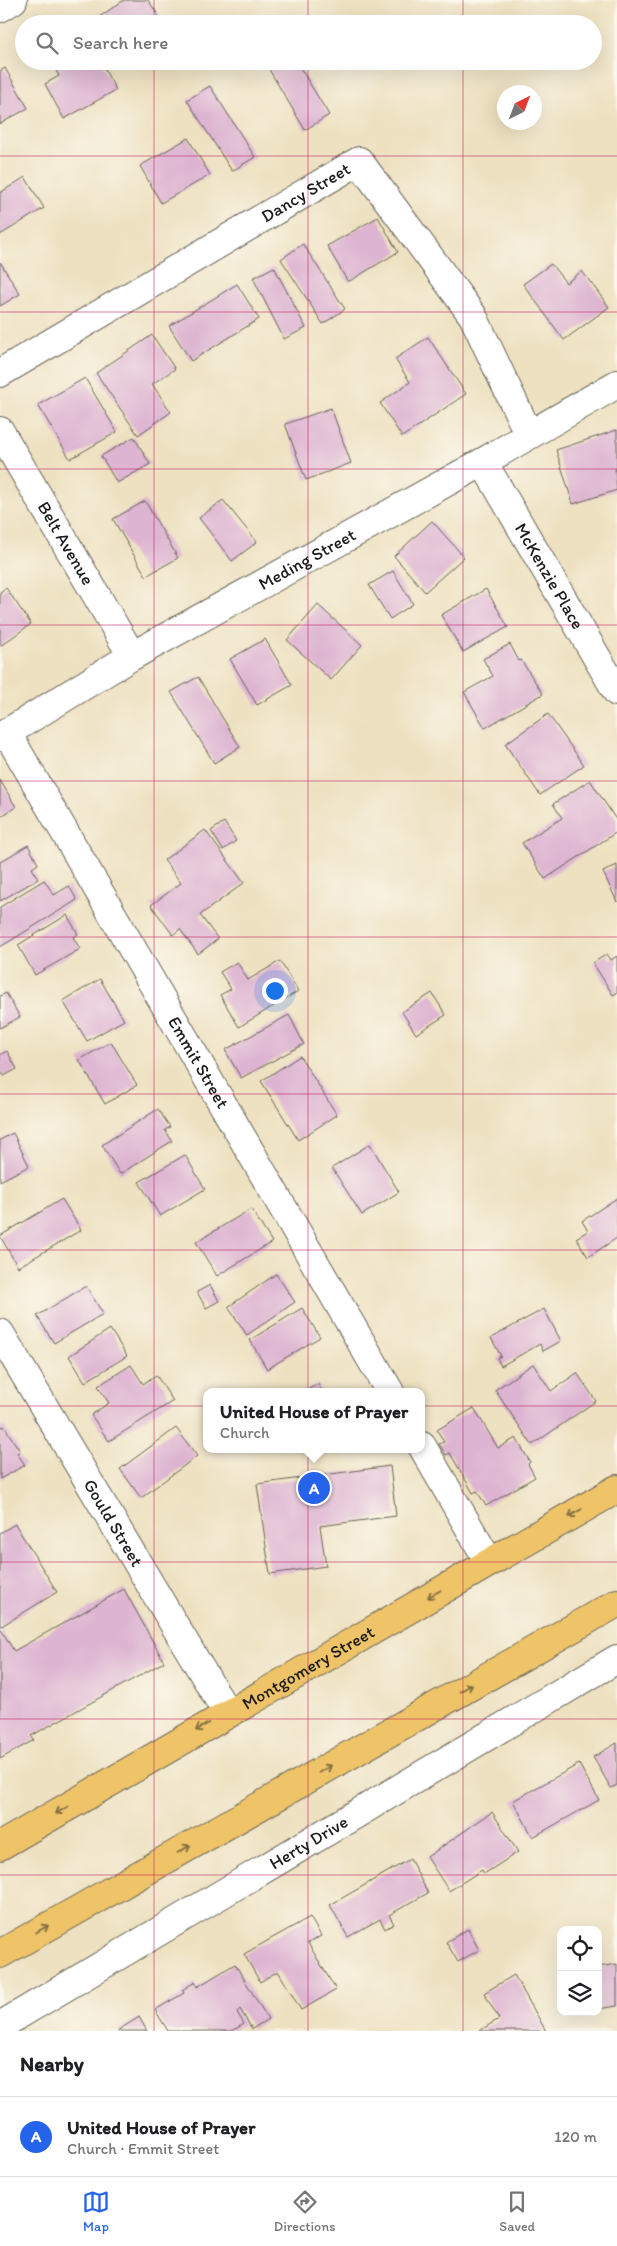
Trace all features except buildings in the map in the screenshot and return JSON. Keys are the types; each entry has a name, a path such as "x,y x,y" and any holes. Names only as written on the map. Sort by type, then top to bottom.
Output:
{"main road":[{"name":"Montgomery Street","path":"0,1846 226,1713 617,1489"},
{"path":"0,1954 617,1603"}],"street":[{"path":"0,8 13,0"},
{"name":"Dancy Street","path":"0,372 359,161 473,316 529,435"},
{"name":"Meding Street","path":"4,735 132,656 483,462 617,384"},
{"name":"Belt Avenue","path":"0,431 132,656"},
{"name":"McKenzie Place","path":"483,462 617,692"},
{"name":"Emmit Street","path":"4,735 388,1388"},
{"name":"Gould Street","path":"0,1334 226,1713"},
{"path":"425,1451 489,1562"},
{"name":"Herty Drive","path":"0,2026 617,1659"}],"place":[{"name":"United House of Prayer","path":"314,1488"}]}
